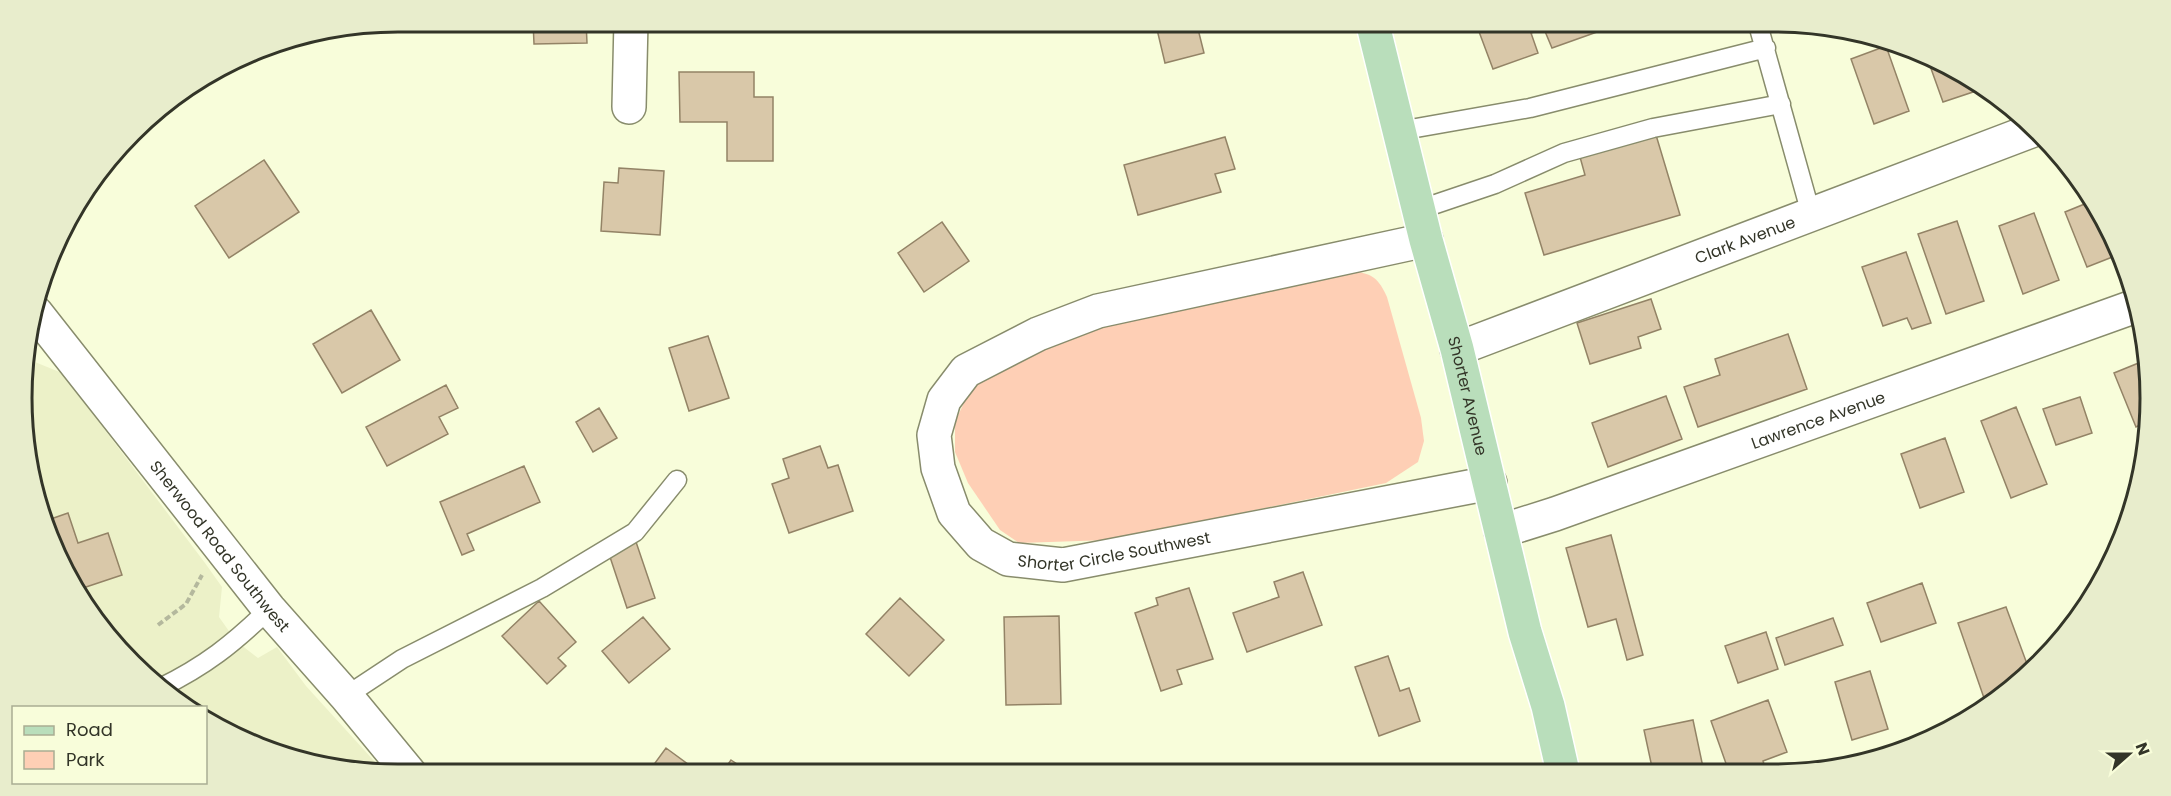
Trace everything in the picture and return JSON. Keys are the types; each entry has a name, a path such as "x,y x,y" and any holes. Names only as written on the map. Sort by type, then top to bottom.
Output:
{"main road":[{"name":"Shorter Avenue","path":"1375,32 1422,225 1457,349 1525,632 1548,706 1561,764"}],"street":[{"path":"628,107 630,32"},
{"name":"Clark Avenue","path":"1457,349 2027,134"},
{"name":"Shorter Circle Southwest","path":"1422,225 1098,311 995,354 966,371 944,400 934,435 938,468 954,513 981,544 1008,559 1063,565 1490,483"},
{"name":"Lawrence Avenue","path":"1502,531 2128,309"},
{"name":"Sherwood Road Southwest","path":"40,322 269,609 346,696 401,764"}],"lane":[{"path":"1761,32 1811,214"},
{"path":"1399,131 1530,108 1766,48"},
{"path":"1422,225 1495,184 1564,153 1653,128 1781,104"},
{"path":"346,696 402,659 542,588 635,532 677,480"},
{"path":"168,684 198,669 236,641 269,609"}],"path":[{"path":"158,625 186,604 221,548"}],"shaded area":[{"path":"34,361 62,373 205,563 222,587 219,617 236,641 258,658 277,647 306,686 377,764 303,752 236,727 207,710 207,706 199,706 175,689 156,674 122,640 93,602 69,560 51,516 39,470 32,422"}],"green space":[{"path":"1353,271 1374,278 1381,285 1387,297 1421,418 1424,441 1418,462 1386,483 1110,540 1019,543 1000,530 968,483 955,452 955,422 969,392 995,370 1093,328"}],"building":[{"path":"533,32 586,32 587,43 534,44"},
{"path":"1158,32 1199,32 1204,53 1165,63"},
{"path":"1479,32 1534,32 1531,33 1538,53 1493,69"},
{"path":"1545,32 1597,32 1552,48"},
{"path":"1881,48 1887,50 1909,111 1874,124 1851,59"},
{"path":"1930,67 1974,92 1943,102"},
{"path":"679,72 754,72 754,97 773,97 773,161 727,161 727,122 680,122"},
{"path":"1656,135 1680,215 1544,255 1525,193 1585,175 1580,157"},
{"path":"1225,137 1235,169 1215,174 1221,192 1138,215 1124,165"},
{"path":"264,160 299,212 229,258 195,206"},
{"path":"619,168 664,171 660,235 601,231 604,182 618,183"},
{"path":"2084,204 2112,257 2087,267 2065,212"},
{"path":"2034,213 2059,280 2023,294 1999,226"},
{"path":"1957,221 1984,301 1946,314 1918,234"},
{"path":"942,222 969,261 924,292 898,253"},
{"path":"1906,252 1931,323 1912,329 1907,318 1883,326 1862,267"},
{"path":"1651,299 1661,329 1638,337 1641,348 1590,364 1577,323"},
{"path":"371,310 400,360 342,393 313,344"},
{"path":"1788,334 1807,389 1698,427 1684,387 1720,375 1715,359"},
{"path":"708,336 729,398 689,411 669,348"},
{"path":"2138,363 2140,398 2139,426 2136,427 2114,373"},
{"path":"446,385 458,408 439,417 448,434 387,466 366,427"},
{"path":"1666,396 1682,439 1608,467 1592,423"},
{"path":"2080,397 2092,433 2056,445 2043,409"},
{"path":"2016,407 2047,484 2011,498 1981,421"},
{"path":"599,408 617,438 593,452 576,422"},
{"path":"1945,438 1964,492 1920,508 1901,454"},
{"path":"820,446 828,468 838,465 853,511 789,533 772,484 789,478 783,459"},
{"path":"524,466 540,502 467,534 474,550 462,555 440,502"},
{"path":"68,513 78,543 108,533 122,575 85,587 69,560 52,519"},
{"path":"1611,535 1643,655 1627,660 1616,619 1588,627 1566,548"},
{"path":"634,536 655,598 627,608 606,545"},
{"path":"1303,572 1322,625 1247,652 1233,613 1279,597 1274,582"},
{"path":"1922,583 1936,623 1881,642 1867,603"},
{"path":"1189,588 1213,659 1177,670 1182,684 1161,691 1135,613 1158,605 1156,598"},
{"path":"900,598 944,640 909,676 866,634"},
{"path":"539,601 576,642 558,658 566,666 547,684 502,636"},
{"path":"2006,607 2026,663 1984,698 1958,623"},
{"path":"1059,616 1061,704 1006,705 1004,617"},
{"path":"643,617 670,649 629,683 602,651"},
{"path":"1833,618 1843,645 1785,665 1776,638"},
{"path":"1766,632 1778,669 1738,683 1725,646"},
{"path":"1388,656 1400,691 1409,688 1420,721 1379,736 1355,667"},
{"path":"1870,671 1888,729 1852,740 1835,682"},
{"path":"1768,700 1787,752 1763,761 1764,764 1726,764 1711,721"},
{"path":"1693,720 1702,764 1651,764 1644,730"},
{"path":"666,748 688,764 654,764"}]}
